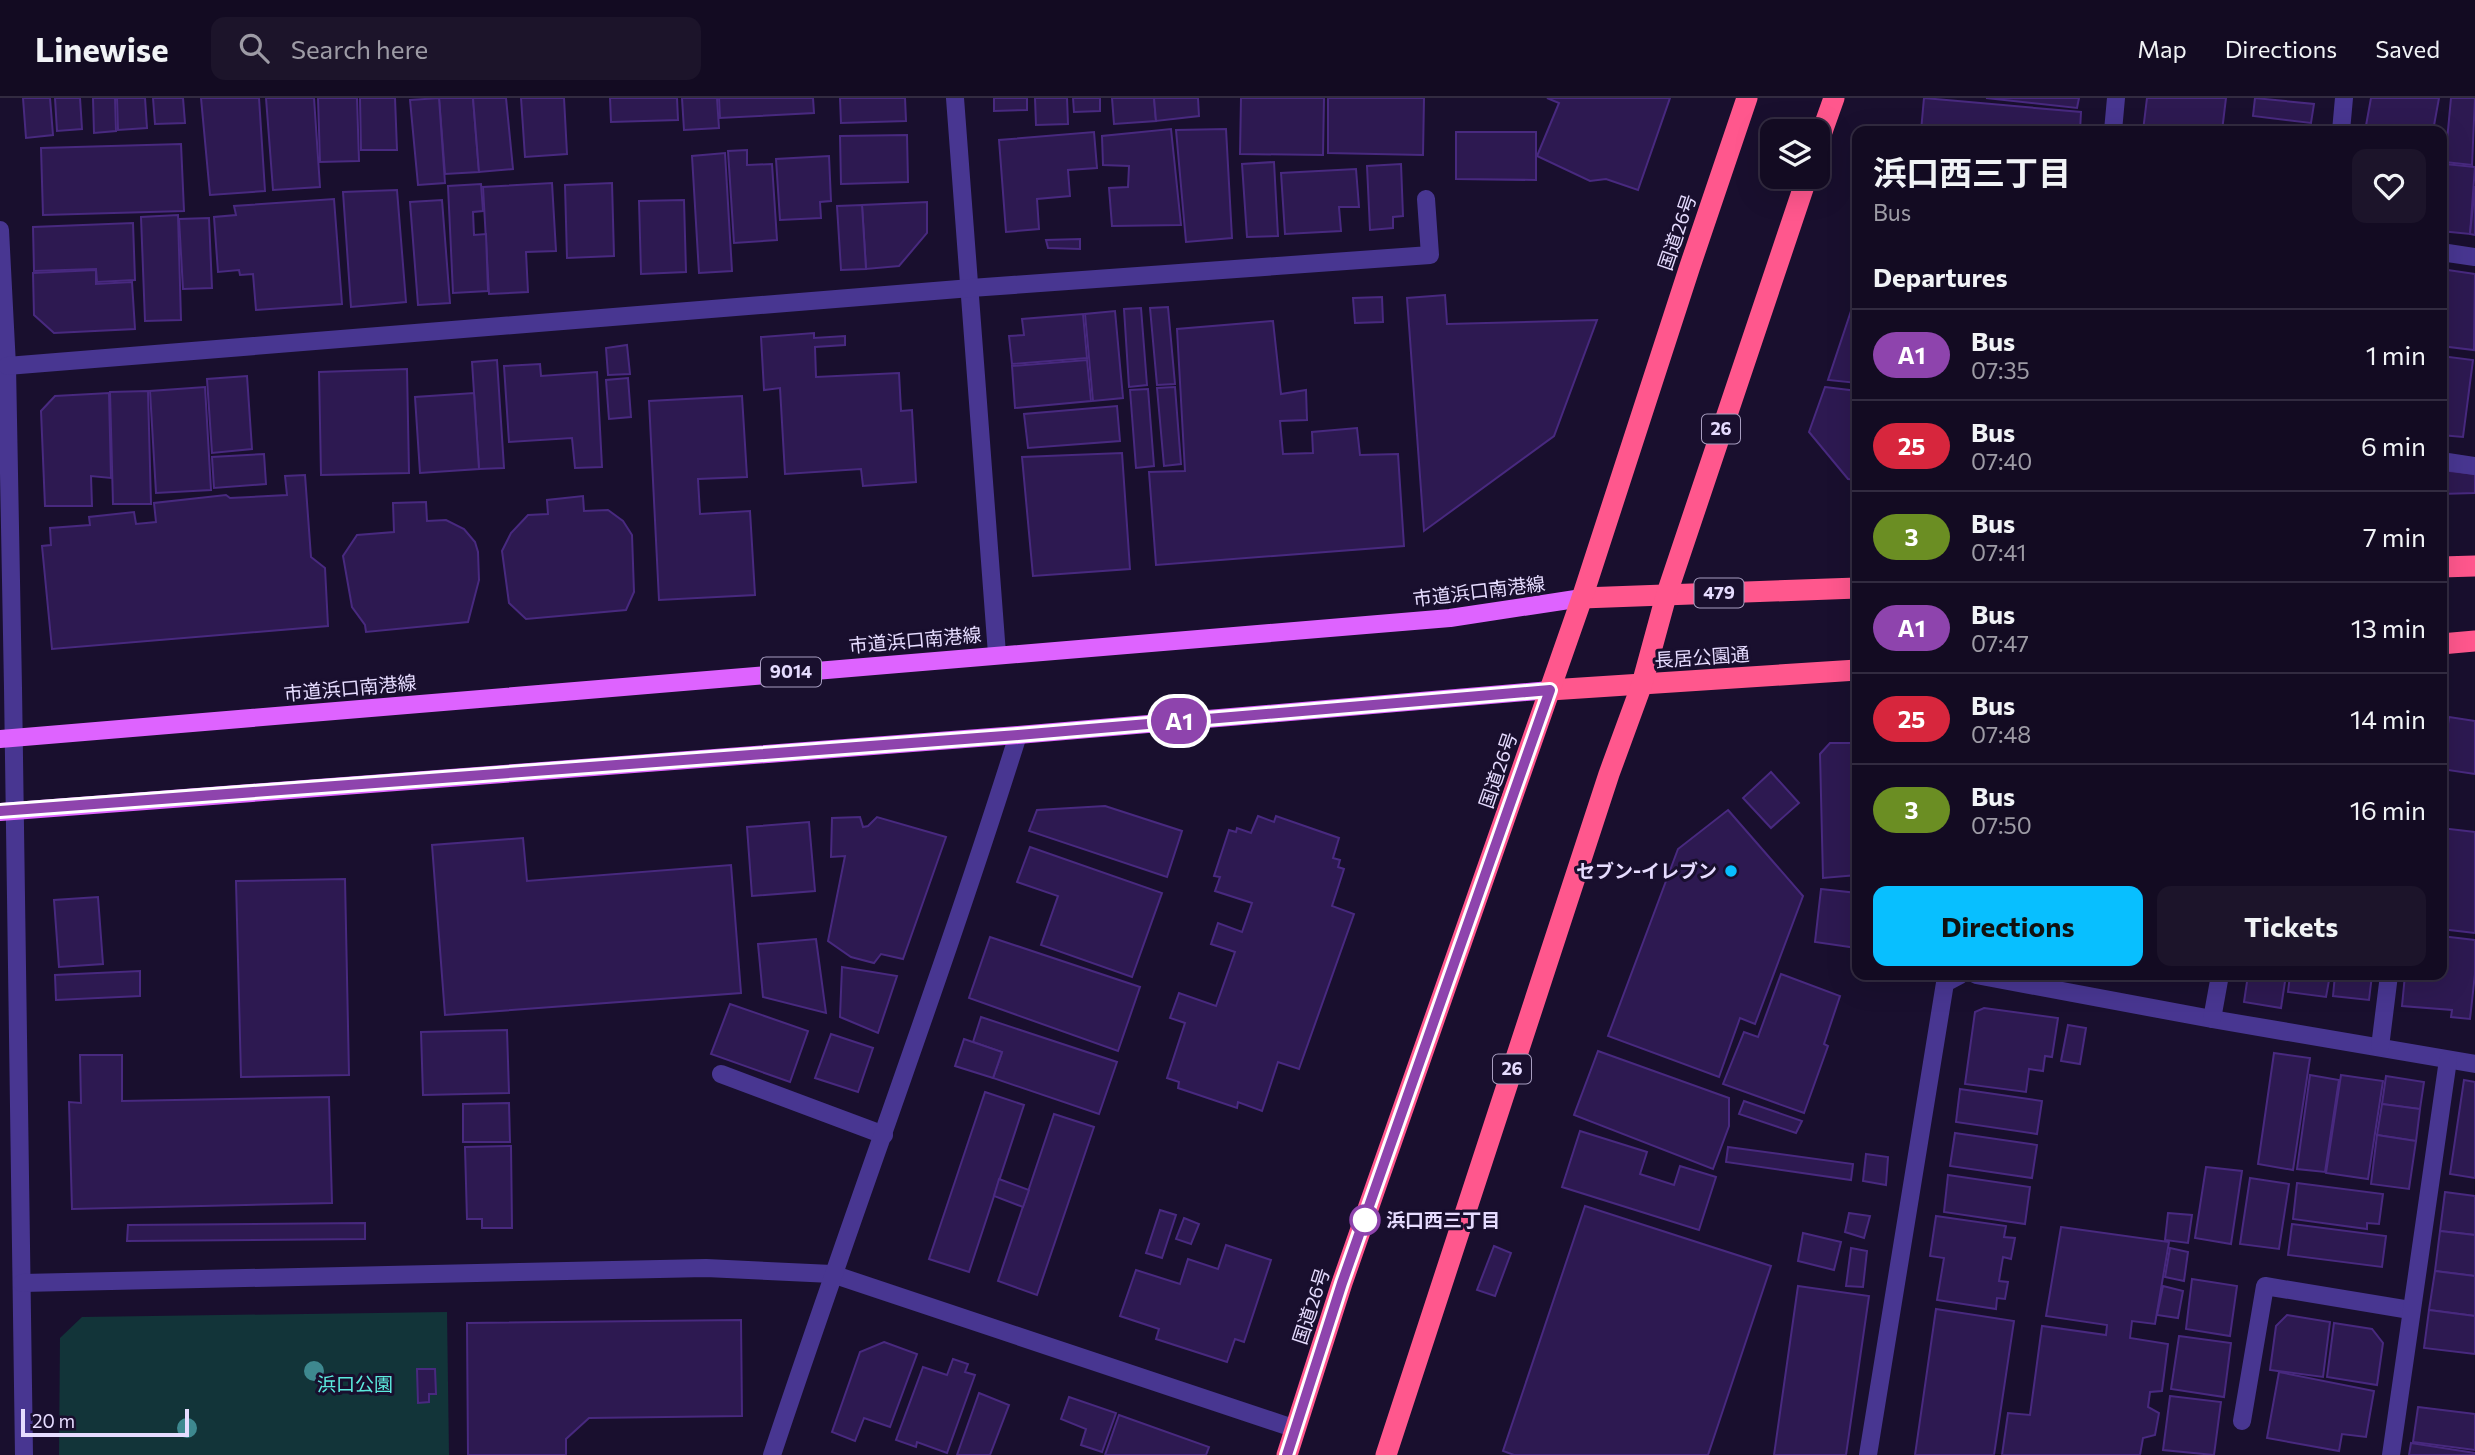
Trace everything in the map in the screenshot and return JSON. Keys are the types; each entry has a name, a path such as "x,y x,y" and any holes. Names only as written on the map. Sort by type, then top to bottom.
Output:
{"highway":[{"name":"国道26号","path":"1287,1455 1342,1283 1582,598 1689,266 1747,98"},
{"path":"1827,119 1834,98"},
{"name":"26","path":"1386,1455 1609,774 1642,684 1666,596 1803,189"},
{"path":"2447,567 2475,566"},
{"name":"479","path":"1582,598 1852,588"},
{"path":"2447,643 2475,641"},
{"name":"長居公園通","path":"1550,690 1852,670"}],"main road":[{"name":"市道浜口南港線","path":"7,738 1450,618 1582,598"},
{"path":"7,811 1018,735 1550,690"}],"street":[{"path":"955,98 997,654"},
{"path":"2113,126 2116,98"},
{"path":"2341,126 2344,98"},
{"path":"7,366 971,288 1430,256 1426,199"},
{"path":"0,230 7,366 7,811 22,1283 24,1455"},
{"path":"2447,253 2475,257"},
{"path":"2447,462 2475,466"},
{"path":"772,1455 832,1274 884,1135 1018,735"},
{"path":"1868,1455 1945,984 1952,980"},
{"path":"2019,980 2213,1019 2475,1064"},
{"path":"2213,1019 2219,980"},
{"path":"2380,1047 2388,980"},
{"path":"2391,1455 2448,1060"},
{"path":"721,1074 884,1135"},
{"path":"22,1283 706,1268 832,1274 1296,1429"},
{"path":"2242,1421 2265,1286 2410,1310"}],"green space":[{"name":"浜口公園","path":"447,1312 449,1455 59,1455 60,1338 82,1317"}],"building":[{"path":"23,98 50,98 53,135 26,138"},
{"path":"55,98 80,98 82,129 57,131"},
{"path":"93,98 115,98 116,131 94,133"},
{"path":"117,98 145,98 147,128 118,130"},
{"path":"153,98 183,98 185,123 155,124"},
{"path":"201,98 259,98 265,191 210,195"},
{"path":"266,98 314,98 320,187 273,190"},
{"path":"318,98 357,98 359,161 320,162"},
{"path":"360,98 395,98 397,150 361,150"},
{"path":"439,98 473,98 479,172 445,174"},
{"path":"439,98 445,183 418,185 410,100"},
{"path":"473,98 506,98 513,169 479,172"},
{"path":"521,98 564,98 567,154 525,157"},
{"path":"610,98 677,98 678,120 611,122"},
{"path":"682,98 717,98 719,128 684,130"},
{"path":"719,98 813,98 814,113 720,118"},
{"path":"840,98 905,98 906,121 841,123"},
{"path":"994,98 1027,98 1027,110 994,111"},
{"path":"1035,98 1067,98 1068,124 1036,125"},
{"path":"1073,98 1100,98 1100,111 1074,112"},
{"path":"1112,98 1154,98 1156,121 1114,124"},
{"path":"1154,98 1198,98 1199,116 1156,121"},
{"path":"1241,98 1324,98 1323,155 1240,154"},
{"path":"1328,98 1424,98 1423,155 1328,153"},
{"path":"1547,98 1670,98 1638,190 1606,179 1590,181 1537,156 1559,103"},
{"path":"1924,98 2081,112 2080,126 1921,126"},
{"path":"1986,98 2079,98 2077,108"},
{"path":"2147,98 2226,98 2223,126 2144,126"},
{"path":"2255,98 2314,104 2311,123 2253,116"},
{"path":"2371,98 2439,98 2434,126 2366,126"},
{"path":"2451,98 2475,98 2472,165 2447,162"},
{"path":"1171,129 1181,225 1112,226 1109,188 1128,187 1129,166 1103,165 1102,136"},
{"path":"1226,129 1232,238 1186,242 1176,130"},
{"path":"1094,132 1097,168 1068,170 1070,196 1037,199 1039,229 1006,232 999,140"},
{"path":"1456,132 1536,132 1536,180 1456,179"},
{"path":"907,135 908,182 841,184 840,136"},
{"path":"181,144 184,211 43,215 41,148"},
{"path":"747,150 747,165 772,164 777,240 734,243 728,151"},
{"path":"725,153 732,271 699,273 692,156"},
{"path":"829,156 831,201 820,202 821,218 780,220 776,159"},
{"path":"1274,162 1278,236 1247,237 1242,164"},
{"path":"1401,164 1403,216 1393,217 1393,228 1370,230 1367,166"},
{"path":"2447,164 2475,167 2470,234 2447,232"},
{"path":"1356,169 1359,207 1339,207 1341,231 1285,234 1281,173"},
{"path":"552,183 556,251 526,252 528,292 489,294 483,187"},
{"path":"612,183 614,256 567,258 565,185"},
{"path":"481,184 483,211 473,212 474,235 486,234 488,291 453,293 448,186"},
{"path":"2475,186 2475,235 2470,234"},
{"path":"397,190 406,302 351,307 343,192"},
{"path":"334,199 342,304 256,310 253,274 240,275 239,270 218,272 214,217 236,215 234,206"},
{"path":"442,200 450,303 418,305 410,202"},
{"path":"684,200 686,272 641,274 639,201"},
{"path":"927,202 927,233 899,266 866,269 862,205"},
{"path":"862,205 866,269 841,270 837,206"},
{"path":"178,215 181,320 145,321 141,217"},
{"path":"209,218 212,288 183,289 179,219"},
{"path":"133,223 135,280 97,282 96,269 34,271 33,227"},
{"path":"1080,239 1080,249 1048,248 1046,240"},
{"path":"96,270 96,284 132,282 135,329 54,333 34,315 33,273"},
{"path":"2447,270 2475,274 2474,350 2447,347"},
{"path":"1445,295 1447,324 1597,320 1554,436 1424,531 1407,298"},
{"path":"1382,297 1383,322 1355,323 1353,298"},
{"path":"1168,307 1175,384 1157,385 1150,308"},
{"path":"1141,308 1147,385 1129,387 1124,309"},
{"path":"1852,308 1852,382 1828,380"},
{"path":"1115,311 1123,398 1093,401 1085,314"},
{"path":"1083,314 1087,358 1012,364 1009,336 1024,335 1022,319"},
{"path":"1273,321 1281,394 1306,390 1307,420 1280,421 1283,454 1313,453 1312,432 1357,428 1360,455 1398,454 1404,546 1156,565 1149,472 1185,471 1177,329"},
{"path":"814,333 814,338 845,336 845,345 815,347 816,377 899,373 901,411 912,410 916,482 863,486 861,469 785,474 780,388 764,390 761,337"},
{"path":"627,345 630,374 608,375 606,348"},
{"path":"2447,357 2473,360 2463,437 2447,436"},
{"path":"497,360 504,468 479,469 472,362"},
{"path":"1087,360 1091,401 1015,408 1012,366"},
{"path":"540,364 541,376 597,372 602,467 575,468 572,438 509,442 504,366"},
{"path":"407,369 409,473 321,475 319,372"},
{"path":"247,376 252,449 212,453 207,379"},
{"path":"628,378 631,417 609,419 606,380"},
{"path":"205,387 211,490 156,493 150,391"},
{"path":"1175,387 1181,464 1164,466 1157,388"},
{"path":"1825,387 1852,390 1852,479 1848,479 1809,432"},
{"path":"1148,389 1154,466 1136,468 1130,390"},
{"path":"148,391 151,504 113,504 110,392"},
{"path":"109,393 111,478 91,476 92,506 45,506 41,411 55,396"},
{"path":"474,393 479,469 420,473 415,397"},
{"path":"742,396 747,477 698,479 700,514 750,511 755,595 659,600 649,401"},
{"path":"1117,406 1120,441 1028,448 1024,414"},
{"path":"1122,453 1130,569 1033,576 1022,457"},
{"path":"264,454 266,484 214,488 212,457"},
{"path":"2447,471 2475,474 2475,493 2447,494"},
{"path":"305,475 311,557 325,568 328,626 52,649 42,546 51,545 50,528 90,525 89,517 134,512 136,524 156,522 154,503 226,495 230,498 287,495 285,476"},
{"path":"583,496 584,511 608,510 623,521 632,535 634,592 626,610 526,619 509,603 502,551 511,533 528,515 548,514 547,500"},
{"path":"426,502 427,521 446,520 464,529 475,542 479,580 468,622 366,632 365,625 352,607 343,556 357,535 394,532 393,503"},
{"path":"2449,717 2475,721 2475,774 2447,770"},
{"path":"1830,743 1852,743 1852,875 1823,878 1820,754"},
{"path":"1771,772 1799,803 1771,828 1743,798"},
{"path":"1105,806 1182,831 1167,877 1029,831 1037,810"},
{"path":"1728,810 1803,896 1755,1024 1740,1018 1719,1077 1608,1036 1678,849"},
{"path":"1258,816 1274,822 1276,816 1339,838 1333,858 1340,860 1338,867 1344,869 1332,906 1354,914 1299,1069 1278,1062 1262,1111 1238,1102 1237,1108 1178,1088 1179,1082 1167,1078 1185,1023 1170,1018 1179,993 1216,1006 1235,952 1211,944 1218,923 1242,932 1252,903 1215,891 1220,877 1214,876 1229,830 1236,832 1237,828 1251,833"},
{"path":"860,817 863,827 877,817 946,837 903,959 881,954 874,963 851,957 828,941 845,856 831,857 832,818"},
{"path":"809,822 815,891 752,896 747,827"},
{"path":"2447,829 2475,832 2475,933 2447,930"},
{"path":"523,838 527,881 731,865 741,993 445,1015 432,845"},
{"path":"1030,847 1162,893 1132,977 1041,945 1058,896 1017,882"},
{"path":"345,879 349,1075 241,1077 236,881"},
{"path":"1821,889 1852,892 1852,947 1815,942"},
{"path":"98,897 103,964 59,967 54,900"},
{"path":"990,937 1140,987 1118,1051 969,998"},
{"path":"2447,937 2475,940 2475,974 2470,1019 2451,1017 2452,1010 2402,1006 2405,980 2447,980"},
{"path":"816,939 826,1013 763,997 758,944"},
{"path":"842,967 897,976 878,1033 840,1017"},
{"path":"140,971 140,996 56,1000 55,975"},
{"path":"1781,974 1840,996 1824,1044 1828,1046 1804,1113 1723,1084 1744,1032 1758,1037"},
{"path":"2247,980 2285,980 2281,1008 2244,1002"},
{"path":"2289,980 2329,980 2326,997 2288,992"},
{"path":"2335,980 2371,980 2369,1000 2333,996"},
{"path":"730,1004 808,1031 790,1082 711,1054"},
{"path":"1984,1008 2058,1018 2052,1057 2045,1056 2043,1071 2029,1069 2026,1092 1965,1084 1975,1012"},
{"path":"981,1017 1117,1062 1099,1114 993,1078 1002,1052 973,1042"},
{"path":"2068,1025 2086,1028 2080,1064 2061,1061"},
{"path":"507,1030 509,1093 423,1095 421,1032"},
{"path":"831,1034 873,1048 858,1092 815,1078"},
{"path":"964,1039 1002,1052 993,1078 955,1066"},
{"path":"1598,1051 1729,1098 1729,1126 1713,1169 1574,1115"},
{"path":"2274,1053 2310,1058 2293,1170 2258,1164"},
{"path":"80,1055 122,1055 122,1101 329,1097 332,1203 72,1209 69,1102 81,1103"},
{"path":"2310,1075 2339,1080 2325,1172 2297,1169"},
{"path":"2341,1075 2383,1081 2368,1179 2326,1173"},
{"path":"2386,1076 2424,1082 2420,1109 2382,1104"},
{"path":"2464,1080 2475,1082 2475,1178 2450,1174"},
{"path":"1960,1089 2042,1101 2037,1134 1956,1122"},
{"path":"985,1092 1024,1105 969,1272 929,1259"},
{"path":"1744,1101 1802,1121 1796,1133 1739,1114"},
{"path":"509,1103 510,1142 463,1142 463,1104"},
{"path":"2382,1104 2420,1109 2416,1141 2377,1135"},
{"path":"1054,1114 1094,1127 1037,1295 998,1281"},
{"path":"1580,1131 1647,1152 1640,1174 1674,1185 1680,1166 1716,1177 1699,1230 1562,1187"},
{"path":"1955,1133 2037,1145 2032,1178 1950,1166"},
{"path":"2377,1135 2416,1141 2409,1189 2371,1184"},
{"path":"511,1146 512,1228 482,1228 482,1219 467,1219 465,1147"},
{"path":"1728,1147 1853,1164 1851,1180 1726,1162"},
{"path":"1866,1154 1888,1157 1886,1185 1863,1181"},
{"path":"2206,1167 2242,1171 2231,1244 2195,1238"},
{"path":"1948,1175 2030,1187 2025,1224 1944,1212"},
{"path":"2250,1178 2289,1184 2279,1249 2240,1244"},
{"path":"999,1179 1029,1190 1023,1207 994,1196"},
{"path":"2297,1183 2383,1194 2379,1224 2367,1223 2367,1229 2293,1219"},
{"path":"2445,1192 2475,1196 2475,1235 2440,1231"},
{"path":"1585,1206 1771,1266 1708,1455 1514,1455 1503,1451"},
{"path":"1160,1210 1176,1215 1162,1258 1146,1253"},
{"path":"1849,1213 1870,1216 1864,1238 1845,1232"},
{"path":"2168,1213 2192,1215 2188,1243 2165,1240"},
{"path":"1936,1216 2006,1226 2004,1237 2015,1238 2011,1259 2003,1257 1999,1281 2008,1282 2005,1299 1997,1298 1996,1309 1937,1300 1944,1258 1930,1256"},
{"path":"1184,1218 1199,1224 1191,1244 1176,1239"},
{"path":"365,1223 365,1239 127,1241 128,1225"},
{"path":"2292,1224 2386,1236 2382,1267 2288,1255"},
{"path":"2061,1227 2169,1242 2155,1324 2132,1321 2130,1338 2168,1344 2162,1391 2150,1392 2148,1407 2159,1413 2155,1435 2143,1438 2140,1455 2002,1455 2008,1413 2030,1415 2042,1326 2106,1335 2107,1325 2046,1316"},
{"path":"2440,1231 2475,1235 2475,1276 2435,1271"},
{"path":"1803,1233 1841,1242 1834,1270 1798,1261"},
{"path":"1226,1245 1271,1260 1244,1342 1235,1339 1227,1362 1156,1339 1159,1329 1120,1316 1136,1270 1180,1284 1188,1259 1218,1269"},
{"path":"1494,1246 1511,1253 1495,1296 1477,1290"},
{"path":"1851,1248 1867,1251 1863,1287 1846,1286"},
{"path":"2170,1248 2188,1252 2184,1281 2165,1277"},
{"path":"2435,1271 2475,1276 2475,1316 2429,1310"},
{"path":"2192,1279 2237,1286 2230,1336 2186,1329"},
{"path":"1798,1286 1869,1296 1846,1455 1774,1455"},
{"path":"2163,1286 2183,1291 2178,1318 2157,1315"},
{"path":"1936,1309 2014,1321 1994,1455 1915,1455"},
{"path":"2429,1310 2475,1316 2475,1354 2424,1348"},
{"path":"2287,1315 2330,1322 2323,1377 2270,1370 2276,1326"},
{"path":"741,1320 742,1416 589,1418 566,1439 566,1455 468,1455 467,1323"},
{"path":"2334,1323 2372,1329 2383,1343 2377,1385 2327,1377"},
{"path":"2179,1336 2231,1343 2224,1397 2171,1389"},
{"path":"884,1342 917,1354 890,1427 864,1418 855,1441 832,1432 860,1352"},
{"path":"953,1359 968,1364 965,1372 975,1375 947,1453 917,1442 916,1447 896,1440 923,1367 947,1375"},
{"path":"417,1369 435,1369 436,1394 429,1394 429,1402 418,1403"},
{"path":"2279,1372 2374,1391 2366,1437 2342,1434 2339,1451 2267,1438"},
{"path":"979,1393 1009,1405 990,1455 957,1455"},
{"path":"2170,1396 2221,1402 2214,1455 2163,1450"},
{"path":"1069,1397 1116,1413 1102,1452 1081,1445 1086,1429 1061,1419"},
{"path":"2418,1407 2475,1414 2475,1450 2413,1442"},
{"path":"1119,1415 1209,1447 1206,1455 1105,1455"},
{"path":"2411,1443 2475,1453 2475,1455 2409,1455"}],"bus line":[{"name":"A1","path":"0,811 1018,735 1550,690 1342,1283 1287,1455"}],"place":[{"name":"セブン-イレブン","path":"1731,871"},
{"name":"浜口西三丁目","path":"1365,1220"}]}
